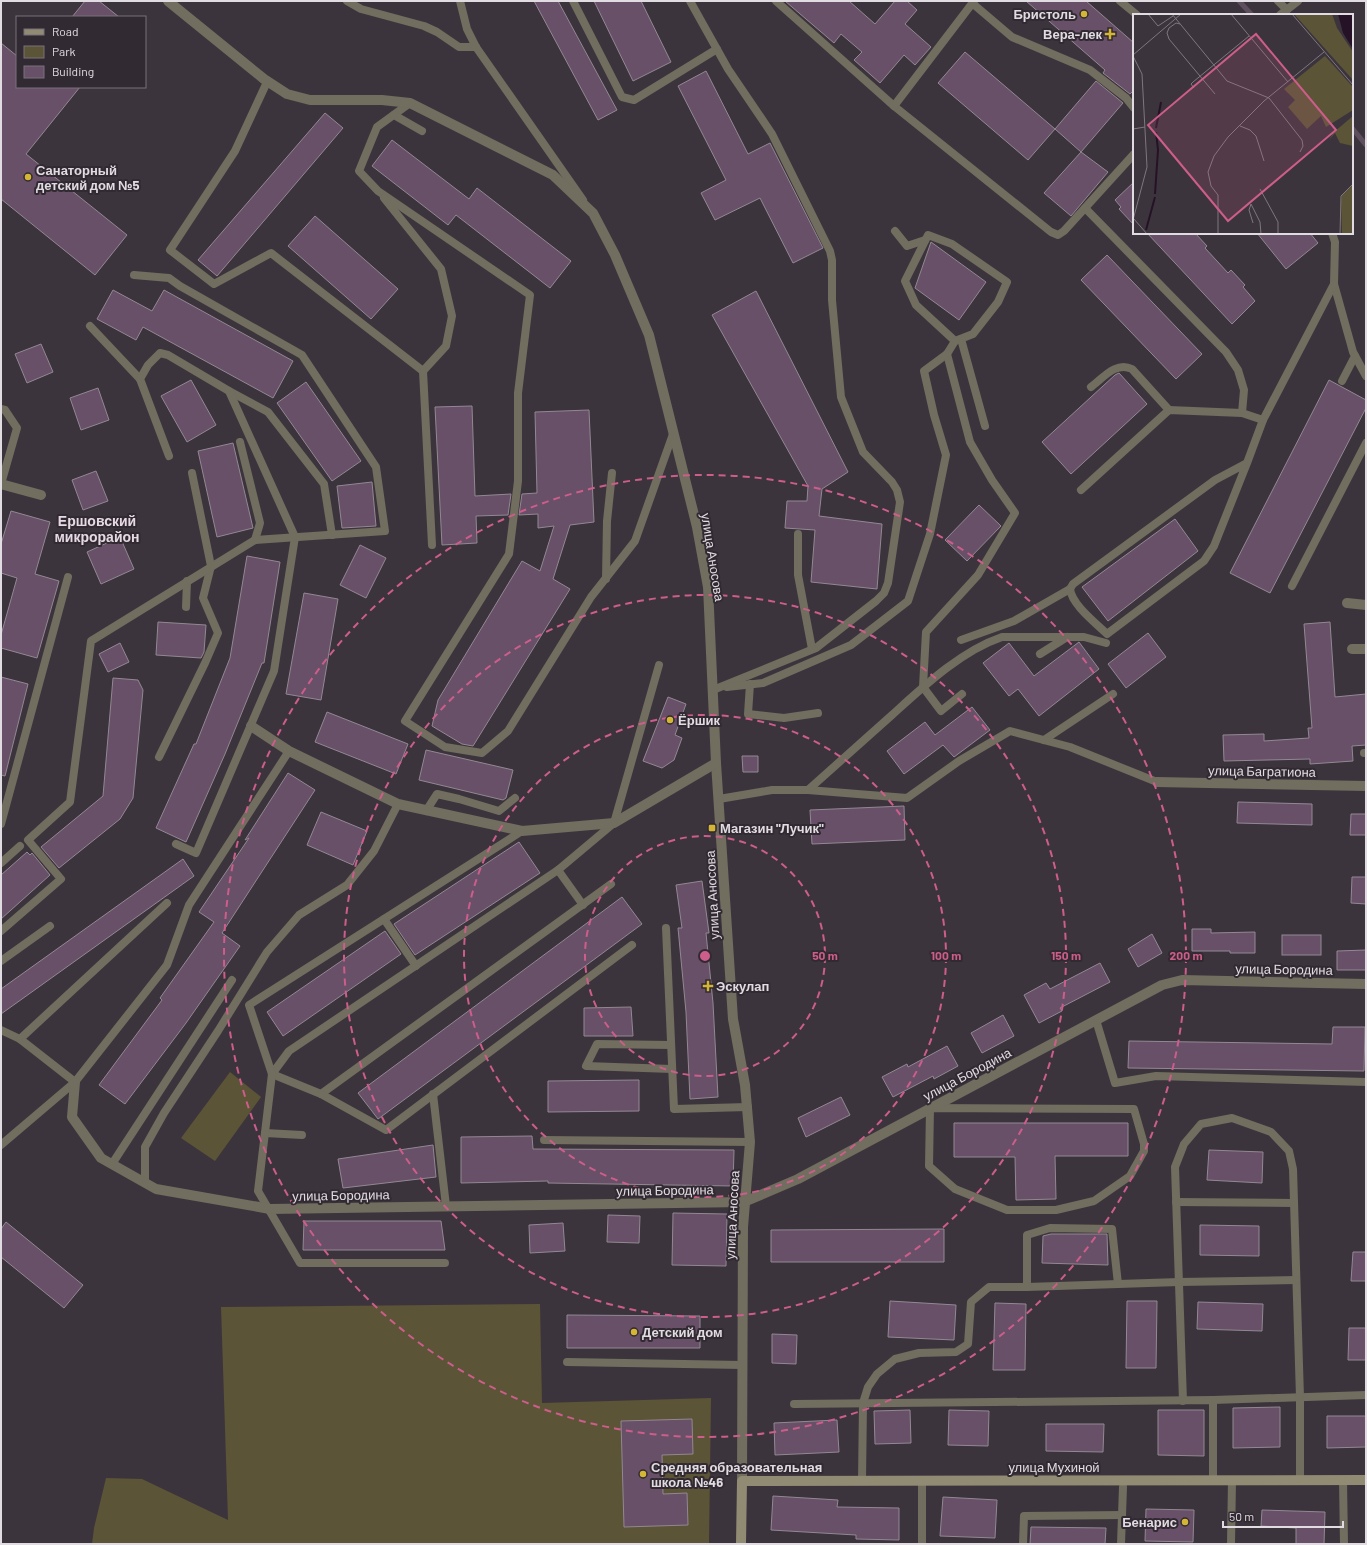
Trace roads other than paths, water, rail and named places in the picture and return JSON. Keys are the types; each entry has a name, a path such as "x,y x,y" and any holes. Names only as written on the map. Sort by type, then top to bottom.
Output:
{"street":[{"path":"168,1 267,82 287,94 310,100 382,100 410,103"},
{"name":"улица Аносова","path":"410,103 553,175 593,213 615,255 649,335 697,527 708,587 716,689 716,763 733,1019 748,1107 750,1142 744,1202 741,1544"},
{"path":"1,484 41,495"},
{"path":"1347,603 1366,605"},
{"path":"1352,649 1366,649"},
{"path":"251,726 289,751 398,804 522,831 614,823 716,763"},
{"name":"улица Багратиона","path":"1156,782 1366,786"},
{"name":"улица Бородина","path":"75,1082 72,1117 102,1158 156,1189 270,1209 744,1202 798,1179 1162,985 1182,980 1366,984"},
{"name":"улица Мухиной","path":"742,1481 1366,1480"}],"lane":[{"path":"347,1 361,9 424,26 437,32 459,46 476,47"},
{"path":"460,1 467,29 476,47 593,213"},
{"path":"573,1 622,97 634,100 717,49"},
{"path":"690,1 728,69 772,134 830,251 832,260 832,300 841,397 863,452 892,482 897,490 900,502 888,583 884,593 816,648 716,689"},
{"path":"776,1 894,106 1051,232 1058,235 1064,231 1133,155"},
{"path":"1120,1 1135,14"},
{"path":"1278,1 1284,12 1298,1"},
{"path":"894,106 973,2 1012,37 1090,70 1126,98 1133,107"},
{"path":"267,82 235,151 170,250 214,284 271,254 423,372"},
{"path":"410,103 377,127 359,171 378,191 440,268 452,316 446,346 423,372 432,545"},
{"path":"394,115 422,132"},
{"path":"378,191 530,295 518,393 518,481 509,554 405,721 445,747 482,753 508,731 591,597 635,541 673,434"},
{"path":"1085,208 1226,352 1238,370 1244,390 1242,413"},
{"path":"895,231 907,246 925,240"},
{"path":"1332,234 1335,242 1334,284 1355,356 1366,376"},
{"path":"716,689 763,683 851,645 908,600 930,534 946,454 934,415 924,371 947,354 958,340 973,334 998,302 1007,282 952,244 928,235 905,281 916,305 958,340 985,426"},
{"path":"1,931 61,879 28,840 70,802 91,641 255,540 385,531 376,468 302,355 180,286 169,278 134,275"},
{"path":"1070,589 1070,595 1080,608 1107,634 1204,561 1214,546 1263,420 1334,284"},
{"path":"90,326 140,379 169,456"},
{"path":"140,379 148,365 160,353 168,355 229,392 268,412 324,484 332,535"},
{"path":"947,354 970,442 992,480 1015,513 978,575 926,632 923,687 941,711 962,694"},
{"path":"1342,381 1355,356"},
{"path":"1091,387 1116,367 1125,366 1132,369 1169,410"},
{"path":"176,844 196,853 274,672 295,537 229,392"},
{"path":"1,409 5,410 17,428 1,484"},
{"path":"1081,490 1169,410 1242,413 1263,420"},
{"path":"240,442 260,523 255,540"},
{"path":"1292,586 1366,443"},
{"path":"961,640 1014,621 1070,589 1073,584 1215,480 1247,462"},
{"path":"159,757 206,663 218,633 203,598 212,566 192,473"},
{"path":"606,578 607,521 612,473"},
{"path":"798,534 798,575 812,649"},
{"path":"1,824 68,576"},
{"path":"186,607 187,581"},
{"path":"808,790 923,687 971,651 990,641 1002,637 1084,636 1106,643"},
{"path":"1040,654 1067,637"},
{"path":"272,1074 289,1051 558,870 614,823 659,665"},
{"path":"750,684 748,714 784,718 818,713"},
{"path":"1044,740 1113,694"},
{"path":"719,798 772,790 808,790 907,798 959,761 1010,731 1070,747 1156,782"},
{"path":"1,1145 75,1082 167,964 189,905 289,751"},
{"path":"426,811 437,794 499,811 515,798"},
{"path":"145,1183 144,1147 164,1113 218,1031 267,952 299,915 347,885 374,851 398,804"},
{"path":"445,1263 300,1263 270,1209 258,1192 272,1074 249,1005 522,831"},
{"path":"1,863 20,846"},
{"path":"558,870 583,905"},
{"path":"321,1094 611,884"},
{"path":"20,1039 168,903"},
{"path":"384,919 416,966"},
{"path":"1,961 50,926"},
{"path":"666,928 674,1109 748,1107"},
{"path":"272,1074 321,1094 386,1130 632,945"},
{"path":"112,1164 232,980"},
{"path":"1096,1020 1115,1083 1156,1076 1366,1082"},
{"path":"1,1030 20,1039 75,1082"},
{"path":"671,1045 597,1044 586,1066 672,1069"},
{"path":"433,1094 446,1206"},
{"path":"930,1108 1134,1109 1144,1144 1144,1151 1130,1176 1094,1201 1056,1210 1007,1210 955,1189 929,1166 930,1108"},
{"path":"1183,1401 1175,1167 1184,1144 1201,1124 1232,1118 1272,1132 1289,1151 1293,1169 1300,1396 1300,1480"},
{"path":"265,1133 302,1135"},
{"path":"544,1140 750,1142"},
{"path":"1176,1202 1294,1202"},
{"path":"1027,1287 1027,1235 1050,1228 1112,1229 1118,1284"},
{"path":"862,1481 862,1403 868,1387 877,1374 895,1359 919,1353 956,1352 968,1344 971,1302 989,1287 1296,1280"},
{"path":"567,1362 742,1365"},
{"path":"794,1404 1183,1401 1366,1394"},
{"path":"1212,1480 1213,1400"},
{"path":"1231,1544 1232,1480"},
{"path":"1343,1480 1344,1544"},
{"path":"922,1481 922,1544"},
{"path":"1121,1544 1123,1488"},
{"path":"1023,1544 1024,1516 1122,1515"}],"waterway":[{"path":"1239,1 1251,14"},
{"path":"1353,129 1366,145"}],"place":[{"name":"Бристоль","path":"1084,14"},
{"name":"Вера-лек","path":"1110,34"},
{"name":"Санаторный детский дом №5","path":"28,177"},
{"name":"Ёршик","path":"670,720"},
{"name":"Магазин \"Лучик\"","path":"712,828"},
{"name":"Эскулап","path":"708,986"},
{"name":"Детский дом","path":"634,1332"},
{"name":"Средняя образовательная школа №46","path":"643,1474"},
{"name":"Бенарис","path":"1185,1522"}],"district":[{"name":"Ершовский микрорайон","path":"97,528"}]}
